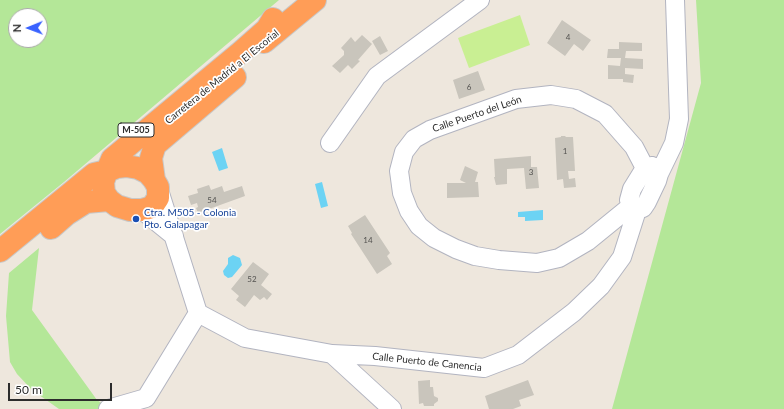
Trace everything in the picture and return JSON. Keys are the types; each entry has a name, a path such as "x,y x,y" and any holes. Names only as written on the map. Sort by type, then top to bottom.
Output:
{"highway":[{"name":"Carretera de Madrid a El Escorial","path":"0,261 107,171 277,23 295,0"},
{"name":"Carretera de Madrid a El Escorial","path":"0,242 277,23 315,0"},
{"name":"M-505","path":"156,183 151,158 155,145 231,80 277,23"},
{"path":"0,251 94,174 117,167 126,166 138,168 148,173 156,183 158,198 152,207 142,210 130,210 117,206 109,200 104,193 103,182 107,171"},
{"path":"0,268 86,202 109,200"}],"street":[{"path":"330,143 377,76 480,0"},
{"path":"652,169 674,143 679,119 676,0"},
{"name":"Calle Puerto del León","path":"551,95 576,99 605,114 652,169 647,202 643,208 634,208 608,225 588,242 559,258 537,263 499,260 475,256 456,249 434,238 420,226 409,211 402,193 399,171 404,152 414,140 430,130 516,99 551,95"},
{"path":"108,409 146,398 198,313 156,183"},
{"name":"Calle Puerto de Canencia","path":"198,313 245,338 332,354 375,356 484,368 518,355 574,312 601,286 622,257 628,240 634,208"},
{"path":"142,210 174,236"},
{"path":"608,225 623,231 628,240"},
{"path":"332,354 392,409"}],"green space":[{"path":"0,0 279,0 64,182 0,234"},
{"path":"696,0 784,0 784,409 612,409 701,83"},
{"path":"520,15 530,45 469,68 458,38"},
{"path":"39,248 32,310 97,400 110,409 59,409 32,390 17,374 10,362 6,316 9,273"}],"water":[{"path":"222,148 228,168 219,171 212,152"},
{"path":"322,182 328,206 321,208 315,184"},
{"path":"543,210 543,220 525,221 525,217 518,217 518,212"},
{"path":"233,255 240,258 242,265 232,277 228,278 224,275 223,271 228,264 228,258"}],"building":[{"path":"562,20 591,40 583,51 574,44 565,56 547,43"},
{"path":"362,35 372,44 358,60 360,61 352,69 348,65 340,73 332,66 344,55 344,51 341,48 351,37 355,42"},
{"path":"380,36 388,51 380,55 372,41"},
{"path":"619,42 642,43 642,51 626,51 625,58 643,59 643,69 625,68 625,74 634,75 633,83 623,82 623,79 608,79 608,65 620,66 621,58 607,58 608,49 619,49"},
{"path":"478,71 485,90 459,99 453,80"},
{"path":"561,136 573,137 575,171 568,171 569,179 575,178 576,187 564,188 563,179 557,180 555,138"},
{"path":"531,156 531,167 537,167 539,188 526,189 524,168 507,169 507,184 496,185 494,177 494,159"},
{"path":"465,166 478,172 475,182 478,182 479,197 447,198 447,183 466,183 460,180"},
{"path":"209,185 211,190 222,186 224,192 242,186 245,196 198,213 196,208 198,207 197,203 191,205 188,196 198,193 197,189"},
{"path":"365,215 390,253 387,256 392,264 377,274 351,234 352,233 348,226"},
{"path":"253,262 269,274 261,285 272,294 267,300 264,297 260,300 254,295 245,307 236,300 239,296 231,289"},
{"path":"430,380 430,387 433,387 434,396 438,398 438,401 434,404 434,406 424,406 423,403 419,404 418,381"},
{"path":"528,380 534,395 519,400 521,406 513,409 489,409 485,396"}],"place":[{"name":"Ctra. M505 - Colonia Pto. Galapagar","path":"136,219"}]}
